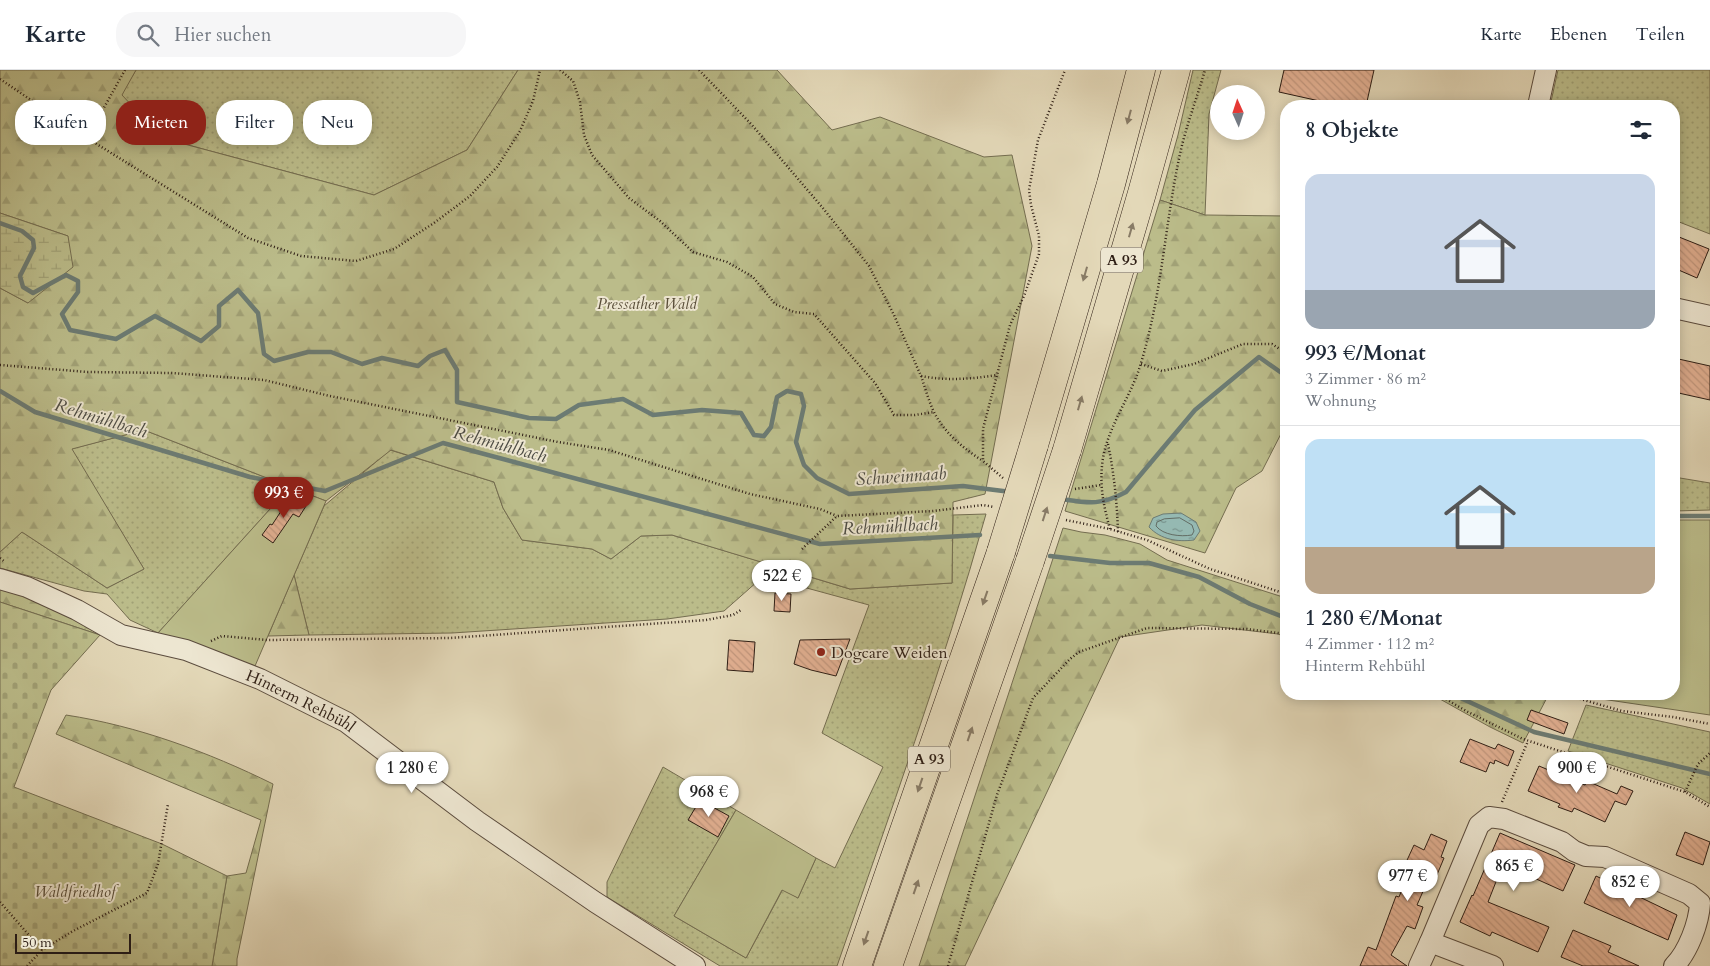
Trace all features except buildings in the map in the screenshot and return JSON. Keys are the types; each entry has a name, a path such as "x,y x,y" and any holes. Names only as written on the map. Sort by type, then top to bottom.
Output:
{"highway":[{"name":"A 93","path":"857,966 1001,552 1111,184 1141,70"},
{"name":"A 93","path":"888,966 1067,450 1176,70"}],"street":[{"path":"1539,100 1546,70"},
{"path":"1680,309 1710,316"},
{"name":"Hinterm Rehbühl","path":"0,579 27,587 77,610 121,635 186,650 260,679 346,722 477,821 595,902 695,966"},
{"path":"1419,966 1479,825 1489,817 1504,819 1562,842 1574,851 1586,856 1604,856 1689,894 1700,903 1699,916 1682,958 1674,966"},
{"path":"1430,942 1493,966"}],"path":[{"path":"106,104 125,70"},
{"path":"98,145 248,238 301,256 356,261 394,249 434,223 470,196 497,167 520,131 532,101 540,70"},
{"path":"560,70 573,81 580,102 584,135 592,155 629,198 660,220 693,252 727,262 753,277 775,304 794,312 814,314 875,383 894,415 934,412"},
{"path":"699,70 752,125 822,207 869,266 894,315 921,376 934,412 962,448 983,462 1001,478"},
{"path":"983,462 983,429 1010,325 1024,296 1039,254 1039,236 1029,190 1038,140 1065,70"},
{"path":"1110,529 1102,496 1103,456 1141,364 1156,300 1180,153 1205,70"},
{"path":"0,79 31,100"},
{"path":"1141,364 1162,370 1194,364 1243,344 1272,344 1280,349"},
{"path":"0,365 88,372 172,374 264,380 330,396 558,442 608,450 750,494 820,509 837,516 802,549"},
{"path":"921,376 941,380 973,379 997,375"},
{"path":"1108,444 1115,488 1118,532"},
{"path":"186,650 222,636 267,640 450,638 706,620 733,615 741,610"},
{"path":"948,966 997,795 1034,698 1070,659 1080,652 1146,628 1247,629 1280,633"},
{"path":"1447,700 1528,741 1686,792 1710,807"},
{"path":"1584,700 1622,711 1673,716 1710,724"},
{"path":"1498,818 1501,803 1528,741"},
{"path":"1686,792 1698,764 1710,752"},
{"path":"27,966 42,950 73,930 147,893 158,864 168,804"},
{"path":"0,902 42,950"}],"green space":[{"name":"Pressather Wald","path":"0,70 136,70 122,95 127,100 116,100 116,145 188,145 374,195 467,150 518,70 777,70 832,130 880,117 984,157 1012,155 1032,246 985,494 953,502 952,583 850,589 672,535 641,536 611,559 592,549 522,540 503,508 494,482 391,450 326,501 144,430 72,449 144,569 107,588 22,532 0,552 0,288 28,303 68,236 0,213"},
{"path":"136,70 518,70 467,150 374,195 188,145 206,145 206,100 126,100 121,95"},
{"path":"1193,70 1221,70 1217,85 1210,85 1205,215 1160,200"},
{"path":"1558,70 1710,70 1710,234 1680,222 1680,100 1551,100"},
{"path":"1160,200 1205,215 1280,216 1280,436 1262,471 1236,488 1205,553 1065,511"},
{"path":"0,213 68,236 73,267 28,303 0,288"},
{"path":"144,430 290,487 158,633 130,620 107,594 84,591 0,568 0,552 22,532 107,588 144,569 71,449"},
{"path":"390,450 494,482 503,508 522,540 592,549 611,559 641,536 672,535 775,566 724,611 667,619 452,633 309,635 294,575 324,506"},
{"path":"1680,478 1710,483 1710,510 1680,511"},
{"path":"290,487 326,501 255,666 158,633"},
{"path":"986,514 934,685 837,966 720,966 607,897 607,882 663,767 736,810 674,916 746,958 783,889 798,898 816,858 835,868 883,767 822,733 869,605 781,581 790,571 850,589 952,583 953,515"},
{"path":"1680,520 1710,520 1710,715 1608,700 1680,700"},
{"path":"1063,528 1105,535 1140,544 1167,560 1280,596 1280,635 1202,625 1120,637 965,966 919,966"},
{"path":"0,572 80,619 100,635 0,602"},
{"path":"294,575 309,635 268,636"},
{"name":"Waldfriedhof","path":"0,602 100,635 51,690 14,787 162,844 227,876 212,966 0,966"},
{"path":"1442,700 1546,700 1523,743"},
{"path":"1586,705 1710,732 1710,804 1682,788 1568,751"},
{"path":"66,715 146,733 223,761 273,784 237,966 212,966 227,876 246,873 261,820 56,734"},
{"path":"736,810 816,858 798,898 782,890 746,958 674,916"}],"water":[{"path":"1181,513 1196,522 1200,531 1194,540 1170,539 1159,535 1149,527 1153,518 1163,514"}],"waterway":[{"name":"Schweinnaab","path":"0,223 22,231 33,240 34,248 20,276 23,287 33,293 66,275 78,281 78,292 62,314 70,330 116,339 155,316 201,341 219,326 219,306 238,290 258,313 264,354 274,361 308,352 331,352 362,364 382,358 418,366 430,356 445,350 457,370 457,402 529,418 556,419 579,405 623,399 653,415 702,410 741,413 754,435 764,436 771,427 777,397 787,391 801,394 804,406 796,442 804,465 817,478 849,494 963,486 1011,492"},
{"name":"Schweinnaab","path":"1061,499 1094,502 1109,500 1126,492 1195,410 1259,357 1280,372"},
{"name":"Rehmühlbach","path":"0,391 35,412 250,477 325,491 443,443 820,544 980,535"},
{"name":"Schweinnaab","path":"1680,516 1710,516"},
{"name":"Rehmühlbach","path":"1050,556 1110,563 1149,563 1199,577 1250,604 1280,616"},
{"name":"Rehmühlbach","path":"1465,700 1534,732 1710,774"}],"place":[{"name":"Dogcare Weiden","path":"821,652"}]}
